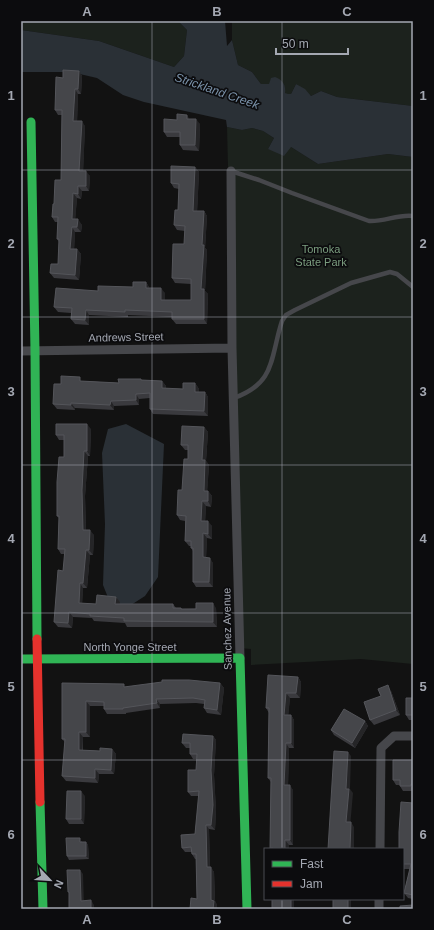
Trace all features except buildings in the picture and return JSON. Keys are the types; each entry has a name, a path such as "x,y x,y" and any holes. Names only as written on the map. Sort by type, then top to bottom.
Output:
{"street":[{"path":"31,122 35,351 37,659 43,909"},
{"name":"Sanchez Avenue","path":"231,171 232,348 247,909"},
{"name":"Andrews Street","path":"21,351 232,348"},
{"name":"North Yonge Street","path":"21,660 240,658"},
{"path":"380,848 381,748 394,736 413,736"}],"lane":[{"path":"231,171 369,221 377,222 399,216 413,216"},
{"path":"234,398 252,390 260,384 266,376 282,321 286,315 316,299 352,283 390,272 397,274 413,287"}],"green space":[{"path":"21,21 178,21 187,30 184,56 174,67 99,41 21,30"},
{"path":"232,21 413,21 413,106 337,97 321,91 311,96 296,84 291,94 288,95 285,93 285,89 261,84 252,72 238,65 232,40"},
{"name":"Tomoka State Park","path":"227,127 242,130 252,128 263,131 274,138 268,149 291,147 318,164 388,154 413,157 413,664 361,659 251,665 251,649 240,648"}],"water":[{"name":"Strickland Creek","path":"178,21 225,21 227,46 232,40 238,65 252,72 261,84 269,84 271,78 278,78 283,83 285,93 291,94 296,84 305,89 311,96 321,91 337,97 413,106 413,157 388,154 318,164 291,147 284,156 268,149 274,138 263,131 252,128 242,130 227,127 226,120 144,102 123,95 97,78 71,72 21,72 21,30 99,41 174,67 184,56 187,30"},
{"path":"126,424 164,444 158,577 145,596 131,605 111,605 103,585 105,524 102,453 108,429"}],"traffic: fast":[{"path":"31,122 35,351 37,639"},
{"path":"21,659 240,658 247,909"},
{"path":"40,802 43,909"}],"traffic: jam":[{"path":"37,639 40,802"}]}
